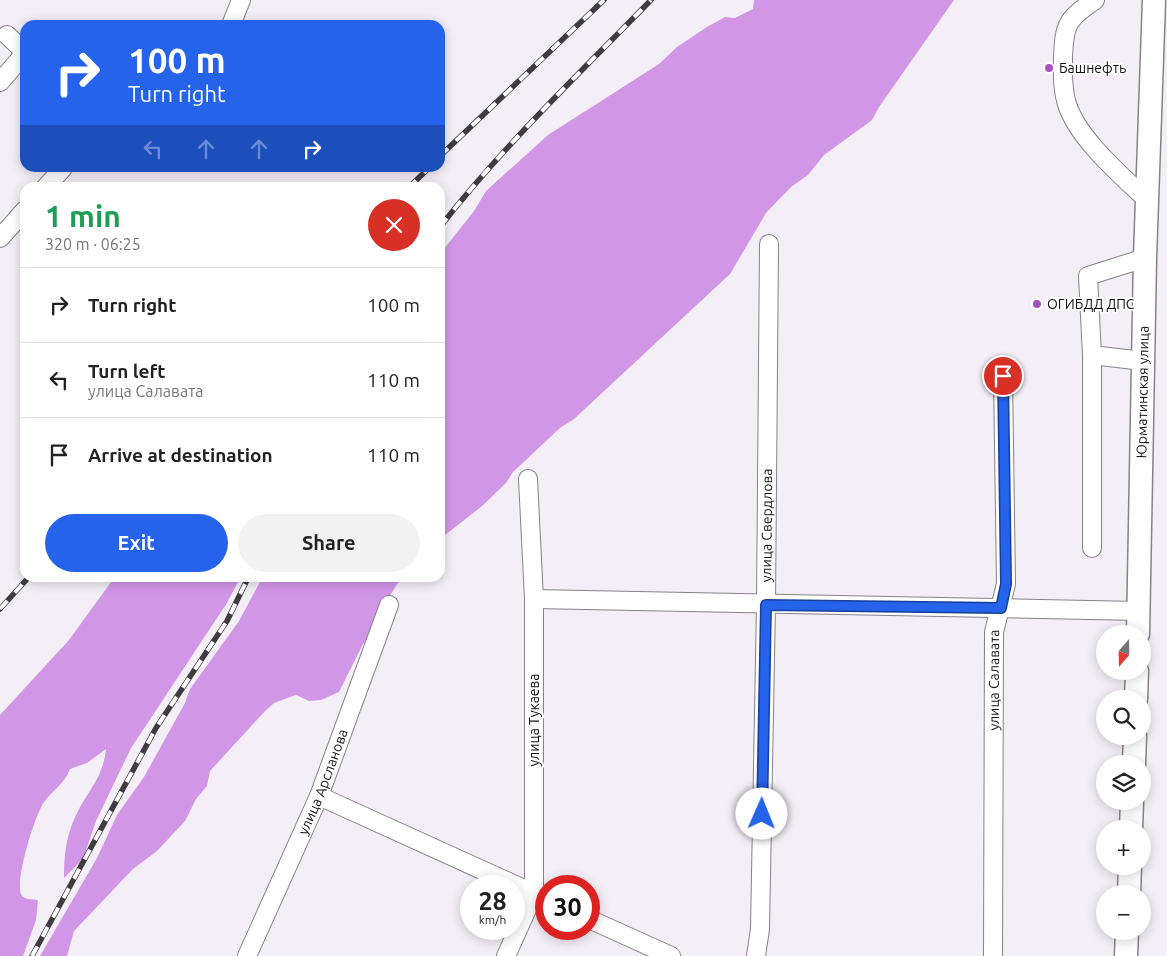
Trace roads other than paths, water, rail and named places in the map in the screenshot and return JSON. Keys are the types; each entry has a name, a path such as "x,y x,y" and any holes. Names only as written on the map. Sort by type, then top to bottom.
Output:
{"main road":[{"name":"Юрматинская улица","path":"1138,625 1145,258 1154,0"},
{"path":"1126,956 1127,940"}],"street":[{"path":"233,20 241,0"},
{"path":"1095,0 1077,12 1063,32 1062,86 1067,106 1089,143 1147,200"},
{"path":"7,35 20,47"},
{"path":"0,82 20,58"},
{"path":"50,182 59,172"},
{"path":"0,238 20,216"},
{"name":"улица Свердлова","path":"756,956 760,929 766,605 769,244"},
{"path":"1092,548 1092,355 1088,276 1145,258"},
{"path":"1092,355 1143,361"},
{"name":"улица Салавата","path":"993,956 994,632 1006,584 1003,376"},
{"name":"улица Тукаева","path":"528,478 534,600 540,875"},
{"path":"534,600 1139,612"},
{"name":"улица Арсланова","path":"247,956 319,796 389,605"},
{"path":"319,796 535,895"},
{"name":"улица Тукаева","path":"506,956 535,906"},
{"path":"600,924 671,956"}],"railway":[{"path":"445,151 604,0"},
{"path":"445,221 516,139 651,0"},
{"path":"414,182 425,172"},
{"path":"0,609 24,582"},
{"path":"32,956 156,728 227,621 246,582"}],"place":[{"name":"Башнефть","path":"1049,68"},
{"name":"ОГИБДД ДПС","path":"1037,304"}]}
